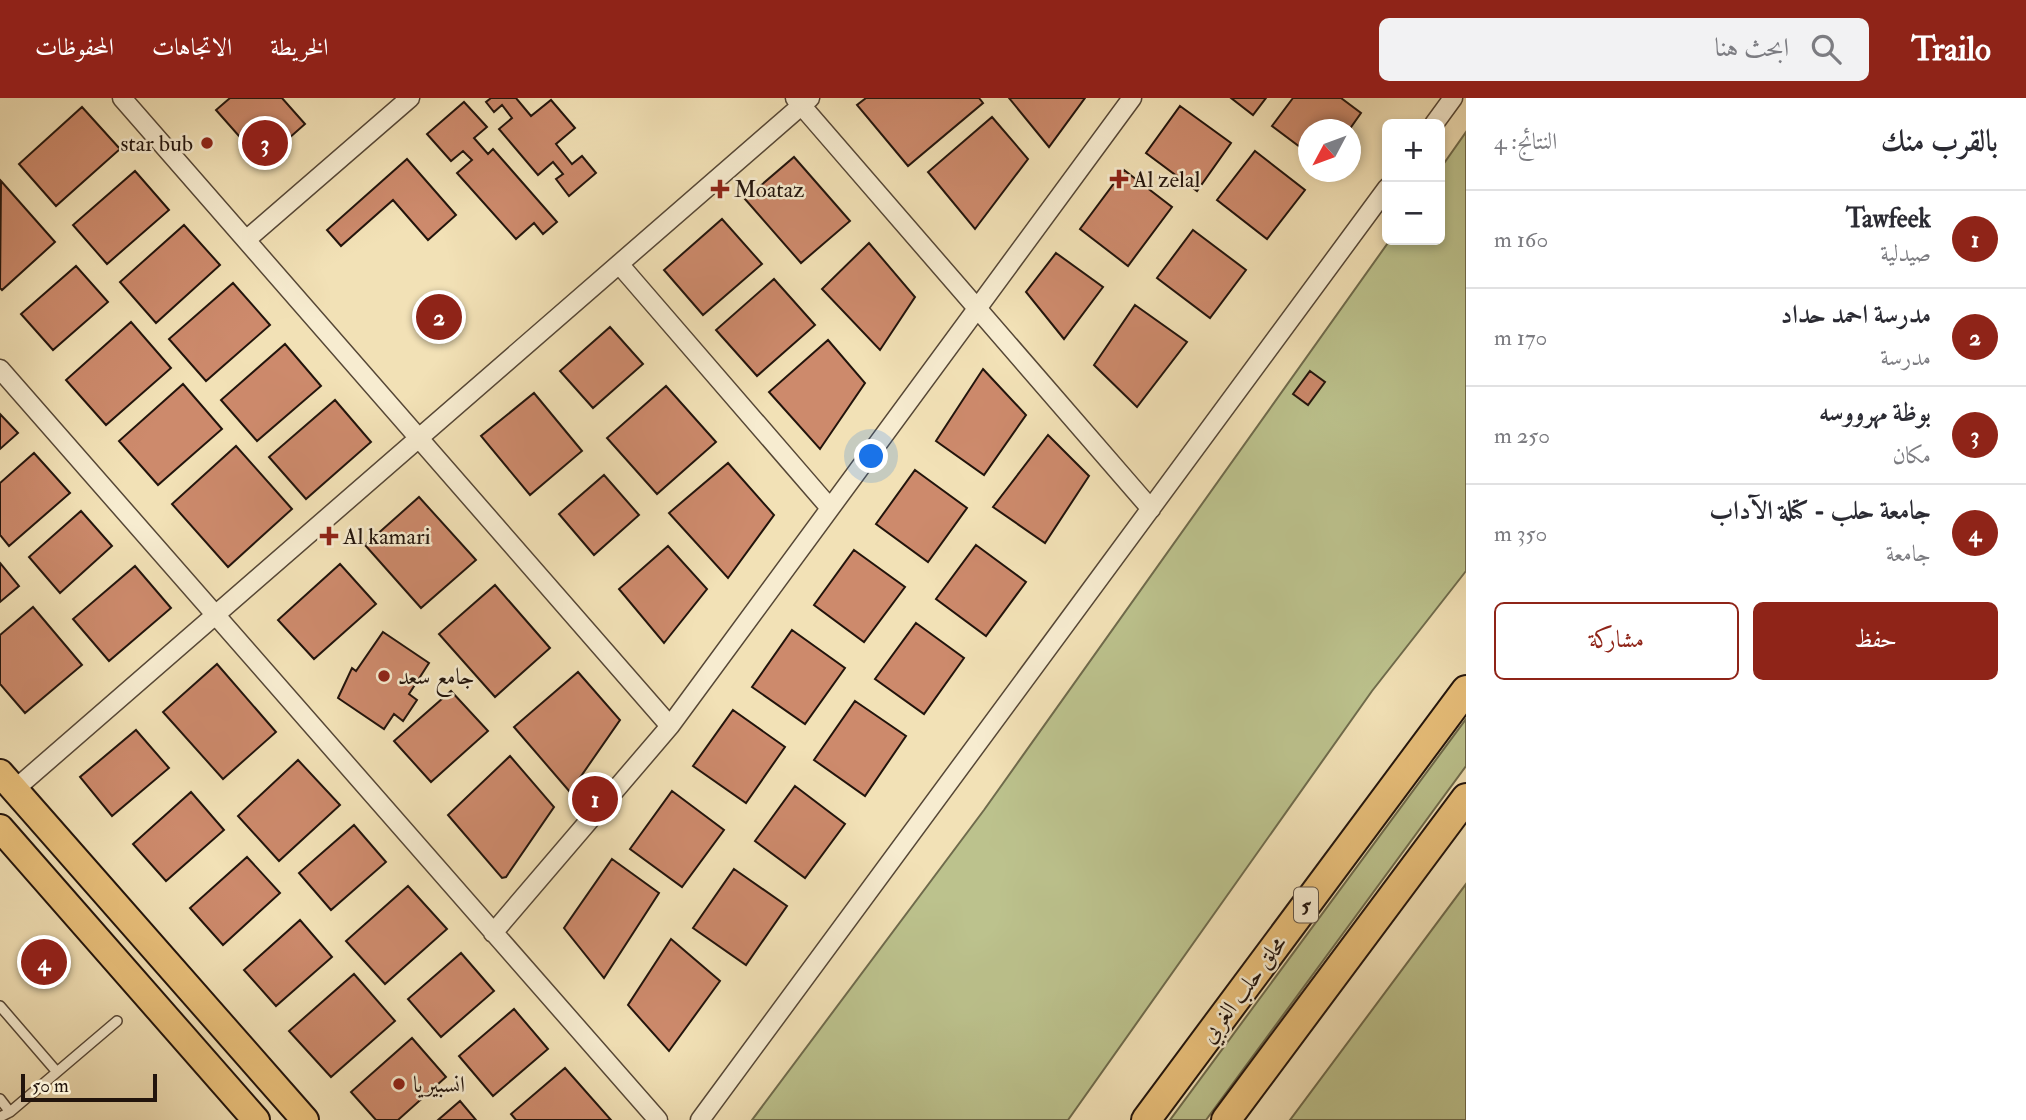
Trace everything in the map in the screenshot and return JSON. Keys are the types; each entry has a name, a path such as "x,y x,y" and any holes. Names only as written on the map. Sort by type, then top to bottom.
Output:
{"highway":[{"name":"محلق حلب الغربي","path":"1146,1120 1466,690"},
{"path":"1226,1120 1466,797"}],"main road":[{"path":"7,782 306,1120"},
{"path":"0,828 256,1120"}],"street":[{"path":"122,98 670,726"},
{"path":"246,240 410,98"},
{"path":"493,933 670,726 1132,98"},
{"path":"1438,119 1453,98"},
{"path":"7,782 215,615 620,264 802,100 1151,509"},
{"path":"700,1120 1382,195"},
{"path":"620,264 830,508"},
{"path":"0,369 658,1120"}],"lane":[{"path":"0,1006 57,1072"},
{"path":"0,1117 10,1112 117,1021"},
{"path":"0,1099 10,1112"}],"green space":[{"path":"1466,132 1466,571 1372,691 1068,1120 752,1120 984,810 1386,245 1445,245 1445,162"},
{"path":"1466,719 1466,766 1206,1120 1170,1120"},
{"path":"1466,884 1466,1120 1290,1120"}],"building":[{"path":"230,98 282,98 305,124 262,162 216,110"},
{"path":"491,98 516,98 531,116 551,100 575,128 556,144 572,164 582,156 596,173 569,196 556,179 563,174 553,162 538,175 499,129 512,118 502,105 494,112 486,102"},
{"path":"866,98 979,98 983,103 908,166 857,105"},
{"path":"1009,98 1085,98 1049,147"},
{"path":"1231,98 1266,98 1253,115"},
{"path":"1293,98 1341,98 1361,113 1357,119 1298,119 1298,146 1272,126"},
{"path":"464,102 487,127 474,138 488,154 493,149 557,222 543,234 534,223 516,239 457,173 472,160 463,151 451,161 427,134"},
{"path":"1180,106 1231,143 1197,191 1146,153"},
{"path":"82,107 120,149 56,206 19,164"},
{"path":"992,117 1028,159 975,229 928,172"},
{"path":"1255,151 1305,190 1267,239 1217,200"},
{"path":"794,157 850,221 801,263 745,199"},
{"path":"407,159 456,215 428,240 393,200 341,246 327,230"},
{"path":"1124,170 1172,207 1128,266 1080,229"},
{"path":"135,171 169,210 107,264 73,225"},
{"path":"1,181 55,242 2,290 0,288"},
{"path":"722,219 762,264 703,315 664,270"},
{"path":"184,225 220,265 156,323 120,282"},
{"path":"1193,230 1246,270 1210,318 1157,278"},
{"path":"869,243 915,297 880,350 822,289"},
{"path":"1056,253 1103,287 1064,339 1026,292"},
{"path":"76,266 108,302 53,350 21,314"},
{"path":"774,279 815,325 757,376 716,330"},
{"path":"233,283 270,325 206,381 169,339"},
{"path":"1135,305 1187,342 1137,407 1094,365"},
{"path":"131,322 171,368 106,425 66,380"},
{"path":"610,327 643,364 593,408 560,371"},
{"path":"828,340 865,383 820,449 769,392"},
{"path":"285,344 321,386 257,441 221,400"},
{"path":"983,369 1026,415 984,475 936,441"},
{"path":"1310,371 1325,382 1308,405 1293,394"},
{"path":"183,384 222,429 158,485 119,441"},
{"path":"666,386 716,442 657,494 607,438"},
{"path":"534,393 582,451 530,495 481,436"},
{"path":"335,400 371,442 306,499 269,457"},
{"path":"0,414 18,433 0,449"},
{"path":"1048,435 1089,476 1045,543 993,507"},
{"path":"236,446 292,509 228,567 172,504"},
{"path":"34,453 70,493 9,546 0,535 0,483"},
{"path":"728,463 774,515 728,578 669,513"},
{"path":"915,470 967,508 928,562 876,524"},
{"path":"604,475 639,515 594,555 559,514"},
{"path":"419,497 476,560 421,608 365,545"},
{"path":"81,511 112,546 60,593 29,557"},
{"path":"976,545 1026,582 986,636 936,599"},
{"path":"668,546 707,589 664,643 619,589"},
{"path":"854,550 905,587 864,642 814,605"},
{"path":"0,563 19,586 0,602"},
{"path":"340,564 376,604 314,659 278,620"},
{"path":"135,566 171,608 109,661 73,619"},
{"path":"495,585 550,648 495,697 439,634"},
{"path":"33,607 82,665 25,713 0,684 0,635"},
{"path":"916,623 964,658 924,714 875,679"},
{"path":"792,630 845,668 805,724 752,687"},
{"name":"جامع سعد","path":"383,632 429,663 409,694 417,700 403,721 394,714 384,729 338,698 352,668 356,671"},
{"path":"217,664 276,732 223,779 163,712"},
{"path":"578,672 620,720 570,792 514,727"},
{"path":"451,691 488,731 431,782 394,741"},
{"path":"855,701 906,736 865,796 814,760"},
{"path":"733,710 785,747 746,803 693,766"},
{"path":"136,730 169,768 112,816 80,777"},
{"path":"510,756 554,807 506,877 502,878 448,815"},
{"path":"298,760 340,805 279,861 238,816"},
{"path":"795,786 845,824 805,878 755,841"},
{"path":"672,791 724,830 682,887 630,849"},
{"path":"191,792 224,830 166,881 133,844"},
{"path":"354,825 386,862 331,910 299,873"},
{"path":"247,857 280,893 223,945 190,908"},
{"path":"612,859 659,893 604,978 564,928"},
{"path":"734,869 787,906 746,965 693,928"},
{"path":"408,886 447,929 385,984 346,941"},
{"path":"300,920 332,957 276,1006 244,970"},
{"path":"671,939 720,981 669,1051 628,1005"},
{"path":"461,953 494,991 441,1037 408,999"},
{"path":"354,974 395,1021 331,1077 289,1031"},
{"path":"514,1009 548,1049 493,1096 459,1056"},
{"name":"انسبيريا","path":"412,1038 446,1077 398,1120 376,1120 351,1092"},
{"path":"565,1068 611,1120 516,1120 511,1114"},
{"path":"460,1101 476,1120 438,1120"}],"place":[{"name":"star bub","path":"207,143"},
{"name":"بوظة مهرووسه","path":"265,143"},
{"name":"Al zelal","path":"1119,179"},
{"name":"Moataz","path":"720,189"},
{"name":"مدرسة احمد حداد","path":"439,317"},
{"name":"Al kamari","path":"329,536"},
{"name":"جامع سعد","path":"384,676"},
{"name":"Tawfeek","path":"595,799"},
{"name":"جامعة حلب - كتلة الآداب","path":"44,962"},
{"name":"انسبيريا","path":"399,1084"}]}
